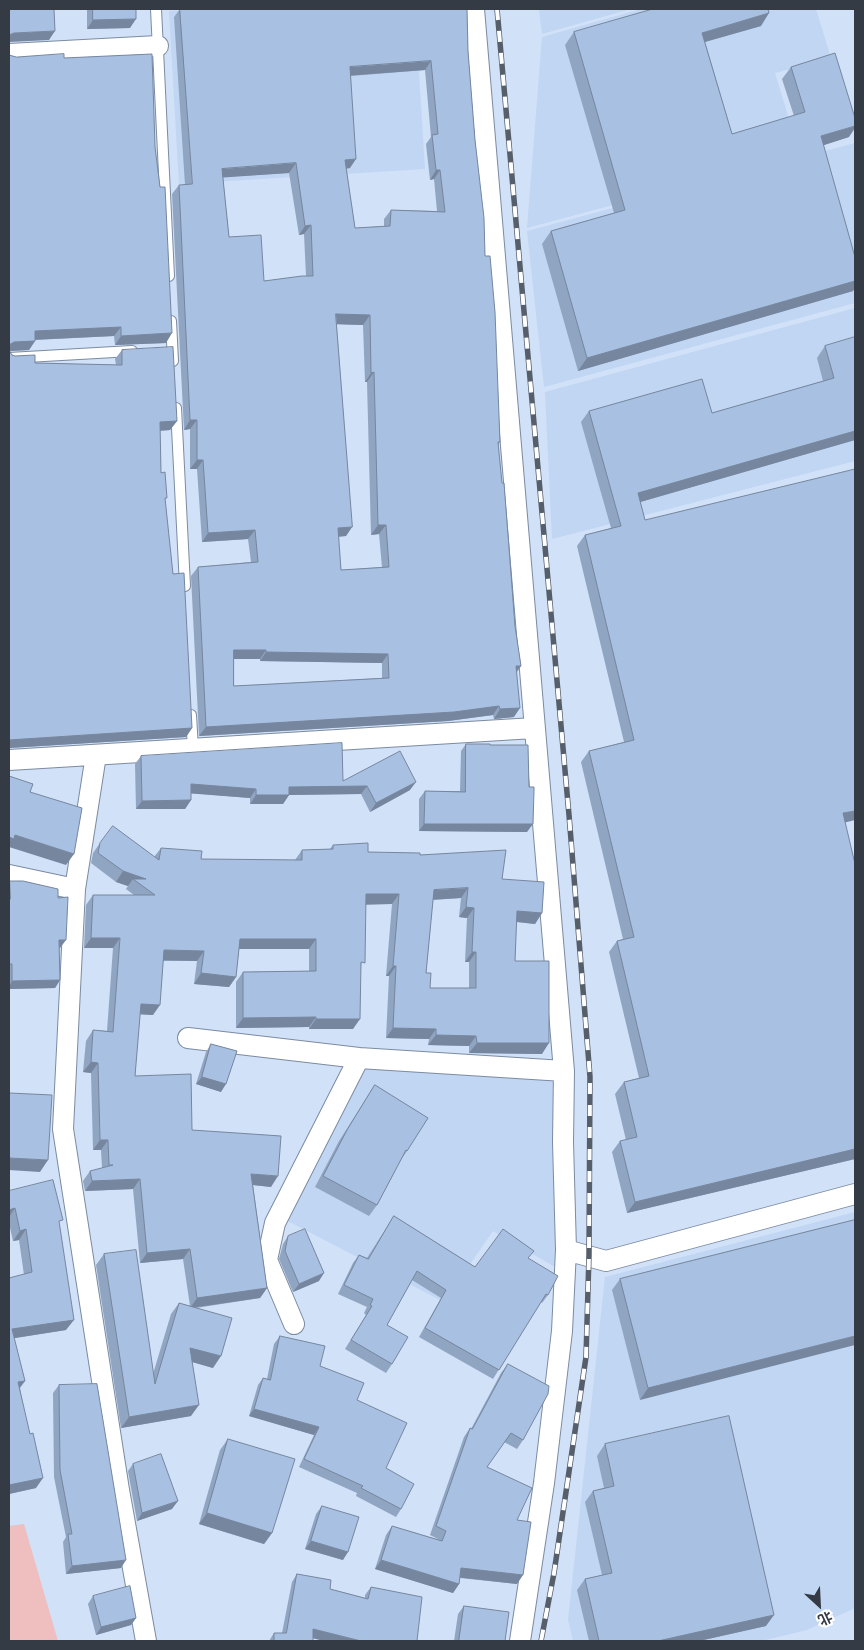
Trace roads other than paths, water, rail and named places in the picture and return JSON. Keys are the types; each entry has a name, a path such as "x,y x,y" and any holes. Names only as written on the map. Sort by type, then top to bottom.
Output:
{"street":[{"path":"474,9 564,1071 562,1142 566,1250 562,1331 544,1483 520,1641"},
{"path":"9,54 158,46"},
{"path":"9,760 534,728"},
{"path":"96,755 75,889 63,1129 119,1490 146,1641"},
{"path":"9,875 75,889"},
{"path":"188,1038 359,1058 564,1071"},
{"path":"294,1324 267,1260 275,1223 359,1058"},
{"path":"566,1250 606,1260 855,1194"}],"lane":[{"path":"156,9 170,290"},
{"path":"171,310 168,349 174,369"},
{"path":"9,358 144,351"},
{"path":"175,398 185,593"},
{"path":"190,700 193,749"}],"railway":[{"path":"497,9 569,815 590,1077 589,1255 586,1357 554,1573 541,1641"}]}
